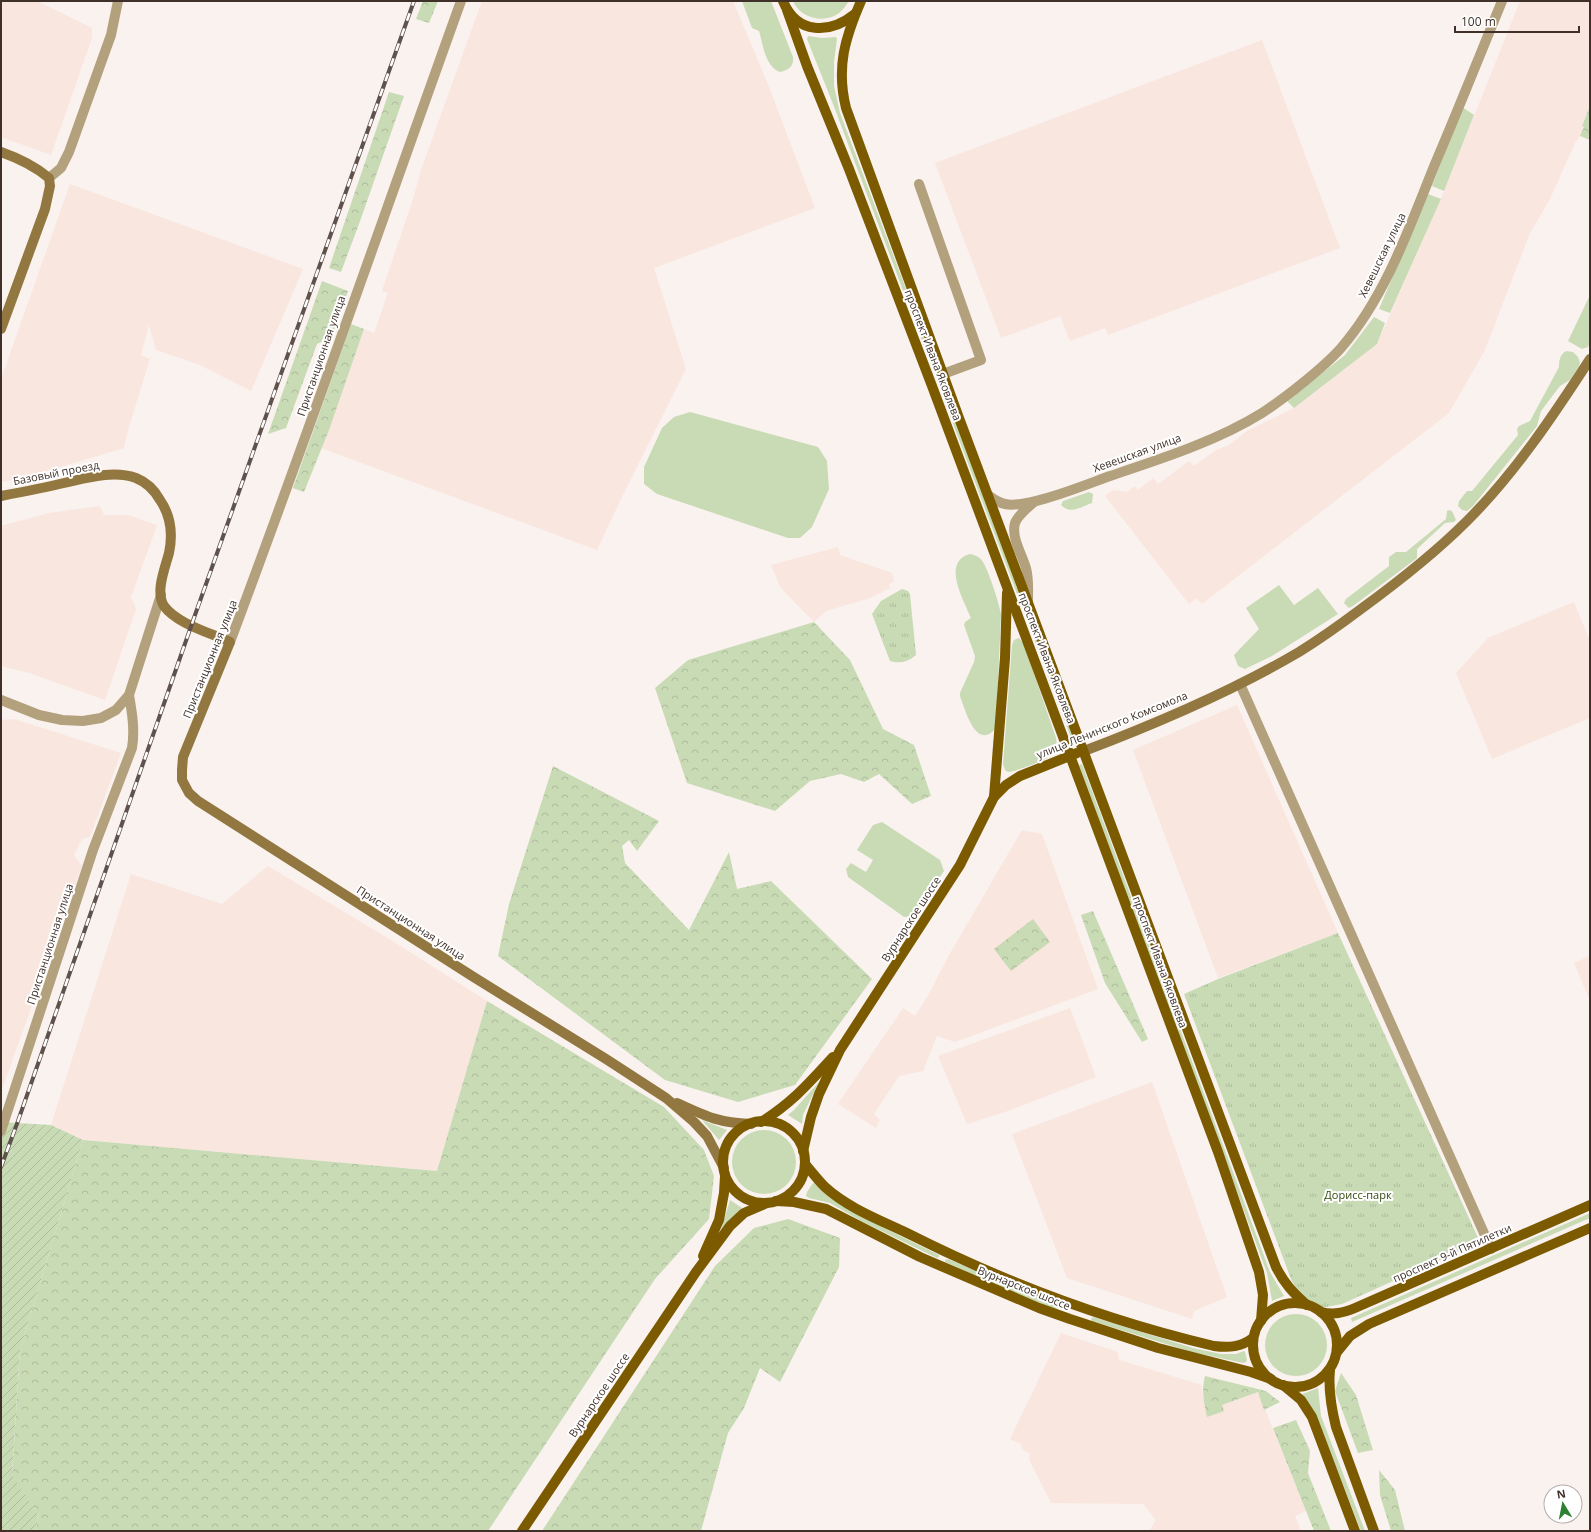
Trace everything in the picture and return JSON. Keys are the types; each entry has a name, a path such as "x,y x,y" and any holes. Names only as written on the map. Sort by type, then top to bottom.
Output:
{"main road":[{"name":"проспект Ивана Яковлева","path":"861,1 855,14 845,46 842,66 842,92 846,108 943,374 1276,1267 1285,1283 1294,1294 1307,1305"},
{"name":"проспект Ивана Яковлева","path":"785,5 807,66 849,169 932,386 1218,1152 1262,1284 1263,1295 1261,1321"},
{"path":"785,5 800,22 809,27 819,28 837,25 846,22 855,14"},
{"path":"994,798 1005,658 1007,587"},
{"name":"улица Ленинского Комсомола","path":"994,798 1006,785 1020,776 1084,751"},
{"name":"Вурнарское шоссе","path":"803,1151 811,1117 819,1094 840,1050 960,866 994,798"},
{"name":"Вурнарское шоссе","path":"756,1123 781,1110 799,1094 840,1050"},
{"path":"756,1123 774,1123 784,1126 792,1132 803,1151 805,1164 803,1177 796,1188 788,1196 771,1202 755,1201 745,1198 733,1188 725,1171 724,1156 727,1144 733,1134 740,1128 756,1123"},
{"name":"Вурнарское шоссе","path":"805,1164 826,1188 846,1202 944,1251 1032,1288 1151,1329 1214,1346 1237,1346 1253,1338"},
{"name":"Вурнарское шоссе","path":"696,1272 719,1220 724,1193 725,1171"},
{"name":"Вурнарское шоссе","path":"522,1531 696,1272 730,1226 744,1213 771,1202 794,1202 826,1210 938,1264 1039,1308 1158,1348 1251,1372 1271,1379"},
{"name":"проспект 9-й Пятилетки","path":"1321,1312 1328,1314 1339,1314 1355,1308 1590,1205"},
{"path":"1337,1352 1350,1336 1369,1324 1590,1228"},
{"path":"938,1264 944,1251"},
{"path":"1283,1385 1293,1386 1311,1384 1324,1376 1330,1370 1334,1362 1337,1352 1336,1334 1332,1325 1328,1318 1321,1312 1307,1305 1298,1303 1287,1304 1277,1308 1261,1321 1253,1338 1253,1346 1257,1362 1262,1371 1271,1379 1283,1385 1301,1400 1312,1417 1355,1531"},
{"path":"1070,1319 1075,1304"},
{"path":"1330,1370 1329,1396 1331,1410 1374,1531"}],"street":[{"path":"49,178 61,168 69,152 111,35 118,1"},
{"name":"Пристанционная улица","path":"461,1 278,514 230,642 184,757 182,780 189,794 198,801 666,1098 694,1122 707,1136 725,1171"},
{"name":"Хевешская улица","path":"1034,502 1188,447 1245,424 1264,412 1307,379 1339,350 1365,316 1384,283 1414,217 1502,1"},
{"path":"1,152 40,170 49,178 50,186 45,209 1,329"},
{"path":"919,184 981,360 943,374"},
{"name":"улица Ленинского Комсомола","path":"1084,751 1142,729 1240,684 1319,639 1398,583 1441,546 1473,515 1522,457 1561,404 1590,359"},
{"name":"Базовый проезд","path":"1,496 111,475 136,478 146,484 157,494 164,506 169,517 171,530 170,546 161,595"},
{"path":"988,495 997,501 1006,504 1016,505 1034,502"},
{"path":"1028,600 1027,569 1014,530 1016,522 1021,514 1034,502"},
{"path":"161,595 163,604 169,612 178,618 230,642"},
{"path":"1,700 39,715 62,720 83,721 102,718 116,710 129,695 161,595"},
{"path":"156,612 169,612"},
{"path":"1240,684 1491,1249"},
{"name":"Пристанционная улица","path":"1,1131 93,850 132,748 134,739 129,695"},
{"name":"Пристанционная улица","path":"666,1098 711,1118 733,1123 756,1123"}],"shaded area":[{"path":"1,1 37,1 92,28 92,38 51,155 1,137"},
{"path":"482,1 733,1 769,87 815,208 654,268 686,369 597,550 321,448 364,329 374,333 388,293 382,291 413,199 422,167"},
{"path":"1520,1 1590,1 1590,106 1582,125 1584,126 1580,136 1575,143 1550,199 1530,233 1485,350 1449,413 1202,604 1197,598 1189,604 1105,496 1113,490 1127,492 1135,486 1138,490 1153,478 1158,484 1189,461 1194,466 1216,450 1229,445 1247,431 1294,408 1377,344 1441,199"},
{"path":"1262,40 1340,248 1108,335 1105,328 1070,341 1060,316 1001,338 935,163"},
{"path":"70,184 303,269 251,391 200,365 156,350 149,325 141,355 150,359 128,430 124,448 27,477 1,482 1,379"},
{"path":"100,506 104,515 128,515 157,525 131,597 136,609 105,700 29,673 1,666 1,526 49,513"},
{"path":"838,547 840,555 892,573 894,582 889,584 890,588 870,598 826,611 814,622 781,588 771,565"},
{"path":"1574,602 1590,641 1590,718 1492,759 1456,673 1488,638"},
{"path":"1237,705 1338,933 1218,978 1133,750"},
{"path":"14,719 121,753 90,837 82,839 74,855 82,866 1,1092 1,720"},
{"path":"1022,830 1042,834 1098,989 955,1042 937,1036 923,1071 899,1076 874,1114 880,1120 876,1128 838,1104 903,1008 915,1016"},
{"path":"268,866 391,940 487,1001 437,1171 83,1140 51,1125 131,874 222,904"},
{"path":"1590,956 1590,1001 1574,963"},
{"path":"1070,1008 1096,1077 1005,1112 967,1124 938,1056"},
{"path":"1152,1082 1227,1297 1194,1311 1192,1319 1067,1278 1012,1134"},
{"path":"1061,1333 1118,1352 1119,1360 1202,1385 1203,1400 1222,1405 1258,1392 1306,1511 1295,1516 1301,1531 1149,1531 1156,1520 1143,1504 1051,1503 1029,1459 1030,1454 1022,1449 1021,1444 1010,1439"}],"green space":[{"path":"423,1 438,1 429,23 416,19"},
{"path":"742,1 771,1 793,57 793,63 788,69 780,72 771,65 765,54 759,31 752,28"},
{"path":"793,1 849,1 843,10 836,15 822,19 810,17 800,11"},
{"path":"808,36 822,38 836,37 837,39 834,62 834,86 840,113 1076,742 1073,743 833,104 807,39"},
{"path":"389,92 404,96 341,272 329,268"},
{"path":"1590,106 1590,140 1580,136 1584,127 1582,126"},
{"path":"1462,107 1474,115 1444,191 1432,186"},
{"path":"1428,194 1441,199 1390,313 1379,309"},
{"path":"322,281 348,291 332,337 317,344 286,428 268,434"},
{"path":"1590,295 1590,342 1588,347 1582,349 1568,341"},
{"path":"1374,317 1385,323 1377,344 1294,408 1287,401 1345,355"},
{"path":"351,324 364,329 329,430 304,492 293,488"},
{"path":"1566,351 1573,352 1578,357 1580,363 1570,380 1560,386 1541,411 1537,426 1473,506 1467,511 1462,510 1458,506 1459,501 1467,491 1472,491 1518,435 1517,429 1519,426 1530,421 1559,367 1561,356"},
{"path":"690,412 818,447 827,461 829,489 812,527 800,538 788,538 657,494 644,484 644,467 662,428 674,417"},
{"path":"1089,492 1093,494 1092,503 1072,510 1061,505 1063,501"},
{"path":"1447,511 1452,511 1456,520 1454,522 1445,523 1417,549 1417,558 1353,606 1349,608 1344,603 1346,599 1389,566 1389,557 1396,552 1406,552 1446,519"},
{"path":"970,554 976,556 983,562 994,588 1001,614 996,728 989,734 983,735 977,732 972,726 960,696 975,656 964,625 965,622 971,618 960,592 956,573 957,565 961,558"},
{"path":"1279,585 1294,605 1318,588 1338,614 1272,656 1245,669 1238,666 1234,655 1259,629 1246,608"},
{"path":"902,589 908,591 910,594 916,655 907,661 897,662 890,661 872,614 881,601"},
{"path":"814,622 850,660 883,729 914,745 931,796 912,804 879,774 864,782 841,774 810,781 775,811 687,783 655,688 688,660"},
{"path":"1019,638 1024,644 1057,742 1055,751 1046,759 1008,772 1005,770 1003,764 1012,645 1014,640"},
{"path":"1082,764 1270,1272 1284,1296 1272,1301 1267,1273 1079,765"},
{"path":"553,766 659,821 637,851 629,840 622,846 625,863 689,930 729,852 737,889 771,881 872,979 795,1085 738,1102 665,1080 498,956 509,904"},
{"path":"882,822 940,860 944,871 913,916 904,917 848,877 846,869 851,863 866,872 873,860 857,850 873,825"},
{"path":"1093,911 1148,1039 1142,1042 1105,983 1081,915"},
{"path":"1033,919 1050,942 1011,971 994,949"},
{"name":"Дорисс-парк","path":"1338,933 1480,1242 1342,1304 1321,1308 1302,1300 1291,1279 1184,994 1218,979"},
{"path":"487,1001 664,1107 704,1150 714,1176 709,1219 655,1279 488,1531 35,1531 39,1515 12,1476 20,1350 83,1140 437,1171"},
{"path":"819,1082 803,1115 802,1124 788,1115"},
{"path":"702,1120 727,1130 719,1140"},
{"path":"1,1122 51,1125 83,1140 20,1350 12,1475 39,1515 35,1531 1,1531"},
{"path":"764,1130 782,1136 790,1144 796,1162 790,1180 782,1188 764,1194 746,1188 738,1180 732,1162 738,1144 746,1136"},
{"path":"813,1183 816,1183 862,1217 939,1255 939,1257 937,1258 861,1221 830,1203 809,1198 806,1196 807,1192"},
{"path":"730,1200 742,1208 718,1240"},
{"path":"1590,1213 1590,1218 1352,1322 1351,1318"},
{"path":"788,1219 840,1238 839,1267 780,1382 760,1368 744,1408 728,1433 701,1531 542,1531 715,1266 754,1228"},
{"path":"948,1259 1057,1305 1058,1308 1055,1309 998,1286 945,1262 945,1260"},
{"path":"1296,1314 1313,1319 1318,1323 1322,1328 1327,1345 1322,1362 1318,1367 1313,1371 1296,1376 1279,1371 1274,1367 1270,1362 1265,1345 1270,1328 1274,1323 1279,1319"},
{"path":"1093,1317 1193,1348 1221,1354 1236,1354 1244,1351 1247,1360 1243,1363 1192,1352 1092,1321 1091,1319"},
{"path":"1341,1373 1356,1395 1373,1450 1358,1453 1335,1391"},
{"path":"1205,1376 1266,1391 1280,1402 1264,1410 1258,1392 1222,1405 1224,1411 1207,1417 1203,1392"},
{"path":"1318,1388 1321,1416 1365,1531 1361,1531 1317,1418 1300,1395"},
{"path":"1296,1420 1310,1451 1308,1473 1331,1531 1314,1531 1273,1428"},
{"path":"1379,1470 1395,1490 1405,1531 1391,1531 1380,1495"}],"railway":[{"path":"1,1167 195,615 414,1"}]}
